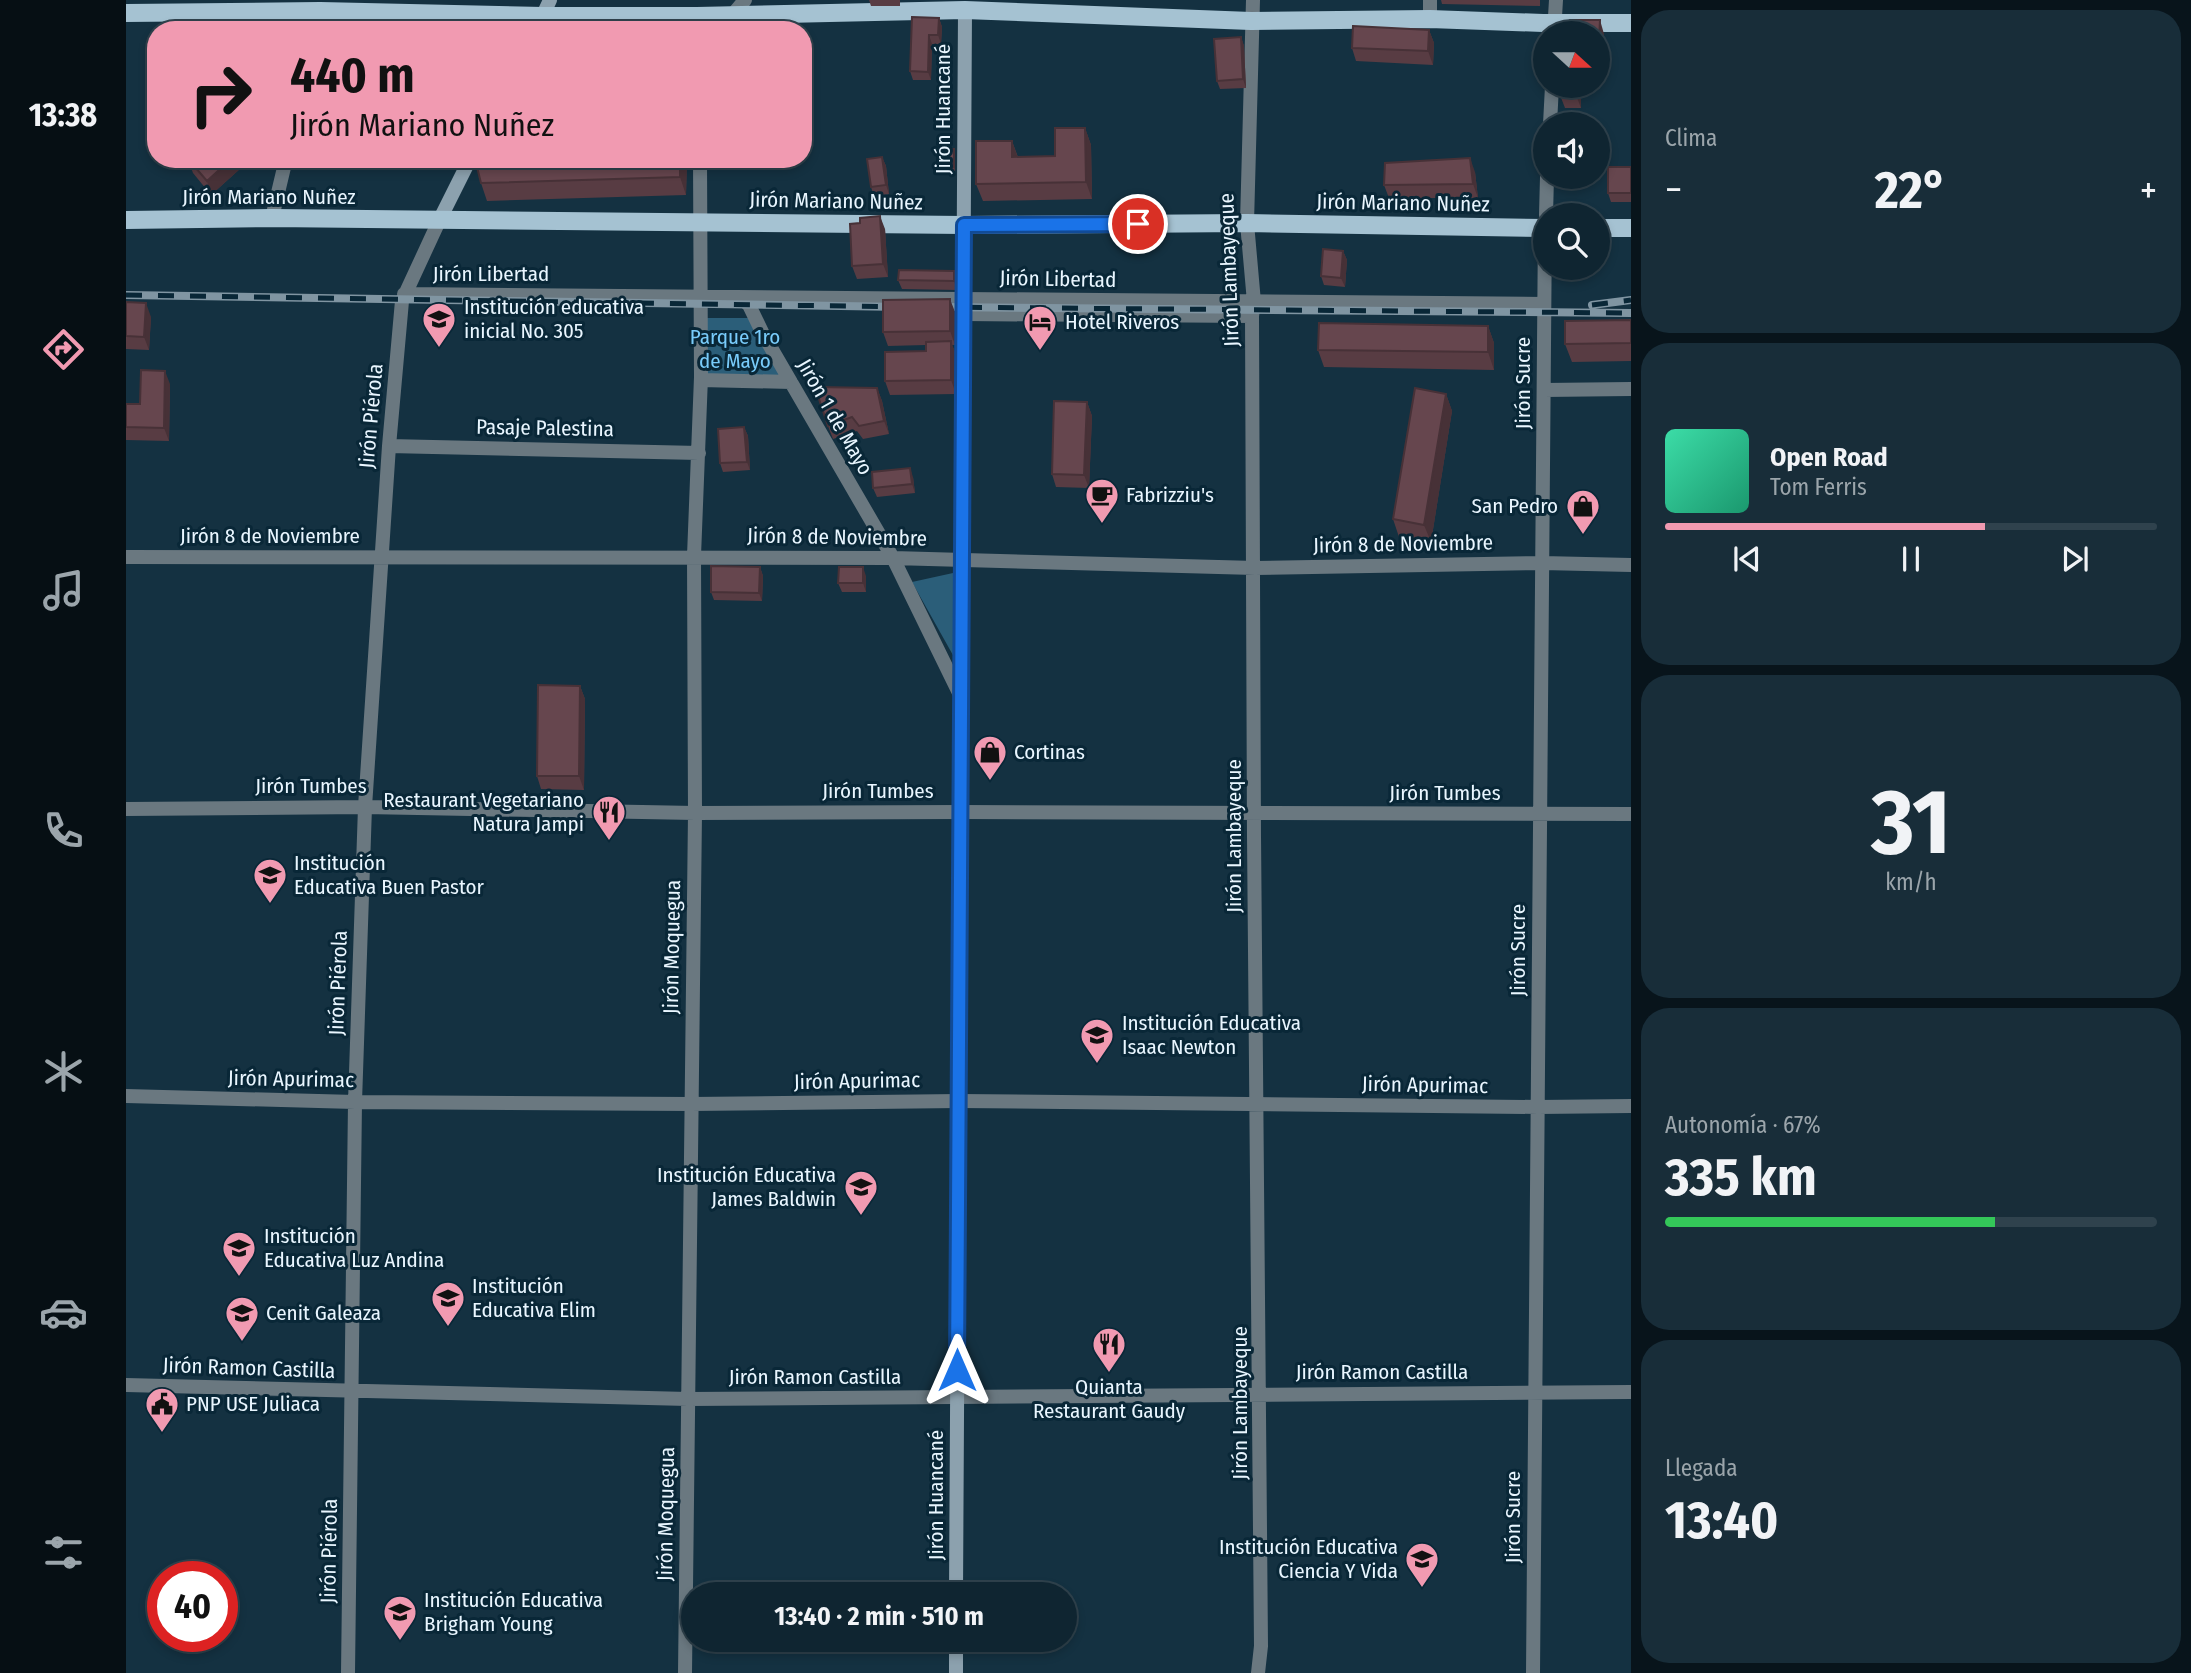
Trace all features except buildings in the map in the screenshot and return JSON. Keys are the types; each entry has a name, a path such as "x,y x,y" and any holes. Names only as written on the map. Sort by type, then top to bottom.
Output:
{"main road":[{"path":"126,13 228,5 321,5 659,21"},
{"path":"703,21 739,7 967,5 1251,21 1430,19 1533,26"},
{"path":"1610,24 1631,23"},
{"name":"Jirón Mariano Nuñez","path":"126,220 272,218 964,225 1247,223 1533,227"},
{"path":"1610,228 1631,228"}],"street":[{"name":"Jirón Lambayeque","path":"1253,0 1247,223 1253,309 1255,568 1256,1104 1261,1394 1261,1646 1258,1673"},
{"path":"1430,0 1430,19"},
{"path":"1554,21 1556,0"},
{"name":"Jirón Huancané","path":"956,1582 967,5"},
{"path":"272,218 284,168"},
{"path":"439,221 466,168"},
{"name":"Jirón Moquegua","path":"685,1673 695,813 694,556 701,380 700,168"},
{"name":"Jirón Piérola","path":"348,1673 355,1102 365,807 389,446 404,295 439,221"},
{"name":"Jirón Sucre","path":"1533,1673 1544,280"},
{"name":"Jirón Libertad","path":"404,295 701,296 963,306 1253,309"},
{"name":"Jirón 1 de Mayo","path":"741,298 749,305 893,558 961,697"},
{"path":"1253,309 1544,304"},
{"path":"701,380 791,382"},
{"path":"1544,390 1631,389"},
{"name":"Pasaje Palestina","path":"389,446 699,453"},
{"name":"Jirón 8 de Noviembre","path":"126,557 694,556 893,558 1255,568 1542,563 1631,565"},
{"name":"Jirón Tumbes","path":"126,808 365,807 695,813 1631,814"},
{"name":"Jirón Apurimac","path":"126,1096 355,1102 691,1104 959,1101 1631,1106"},
{"name":"Jirón Ramon Castilla","path":"126,1385 688,1399 1631,1392"},
{"path":"956,1652 956,1673"}],"green space":[{"name":"Parque 1ro de Mayo","path":"706,318 749,318 785,379 705,378"},
{"path":"953,573 954,657 912,582"}],"railway":[{"path":"126,295 903,307"},
{"path":"1592,305 1631,300"},
{"path":"934,307 1631,313"}],"place":[{"name":"Institución educativa inicial No. 305","path":"439,349"},
{"name":"Hotel Riveros","path":"1040,352"},
{"name":"Fabrizziu's","path":"1102,525"},
{"name":"San Pedro","path":"1583,536"},
{"name":"Cortinas","path":"990,782"},
{"name":"Restaurant Vegetariano Natura Jampi","path":"609,842"},
{"name":"Institución Educativa Buen Pastor","path":"270,905"},
{"name":"Institución Educativa Isaac Newton","path":"1097,1065"},
{"name":"Institución Educativa James Baldwin","path":"861,1217"},
{"name":"Institución Educativa Luz Andina","path":"239,1278"},
{"name":"Institución Educativa Elim","path":"448,1328"},
{"name":"Cenit Galeaza","path":"242,1343"},
{"name":"Quianta Restaurant Gaudy","path":"1109,1374"},
{"name":"PNP USE Juliaca","path":"162,1434"},
{"name":"Institución Educativa Ciencia Y Vida","path":"1422,1589"},
{"name":"Institución Educativa Brigham Young","path":"400,1642"}],"route":[{"path":"957,1370 964,225 1138,224"}]}
